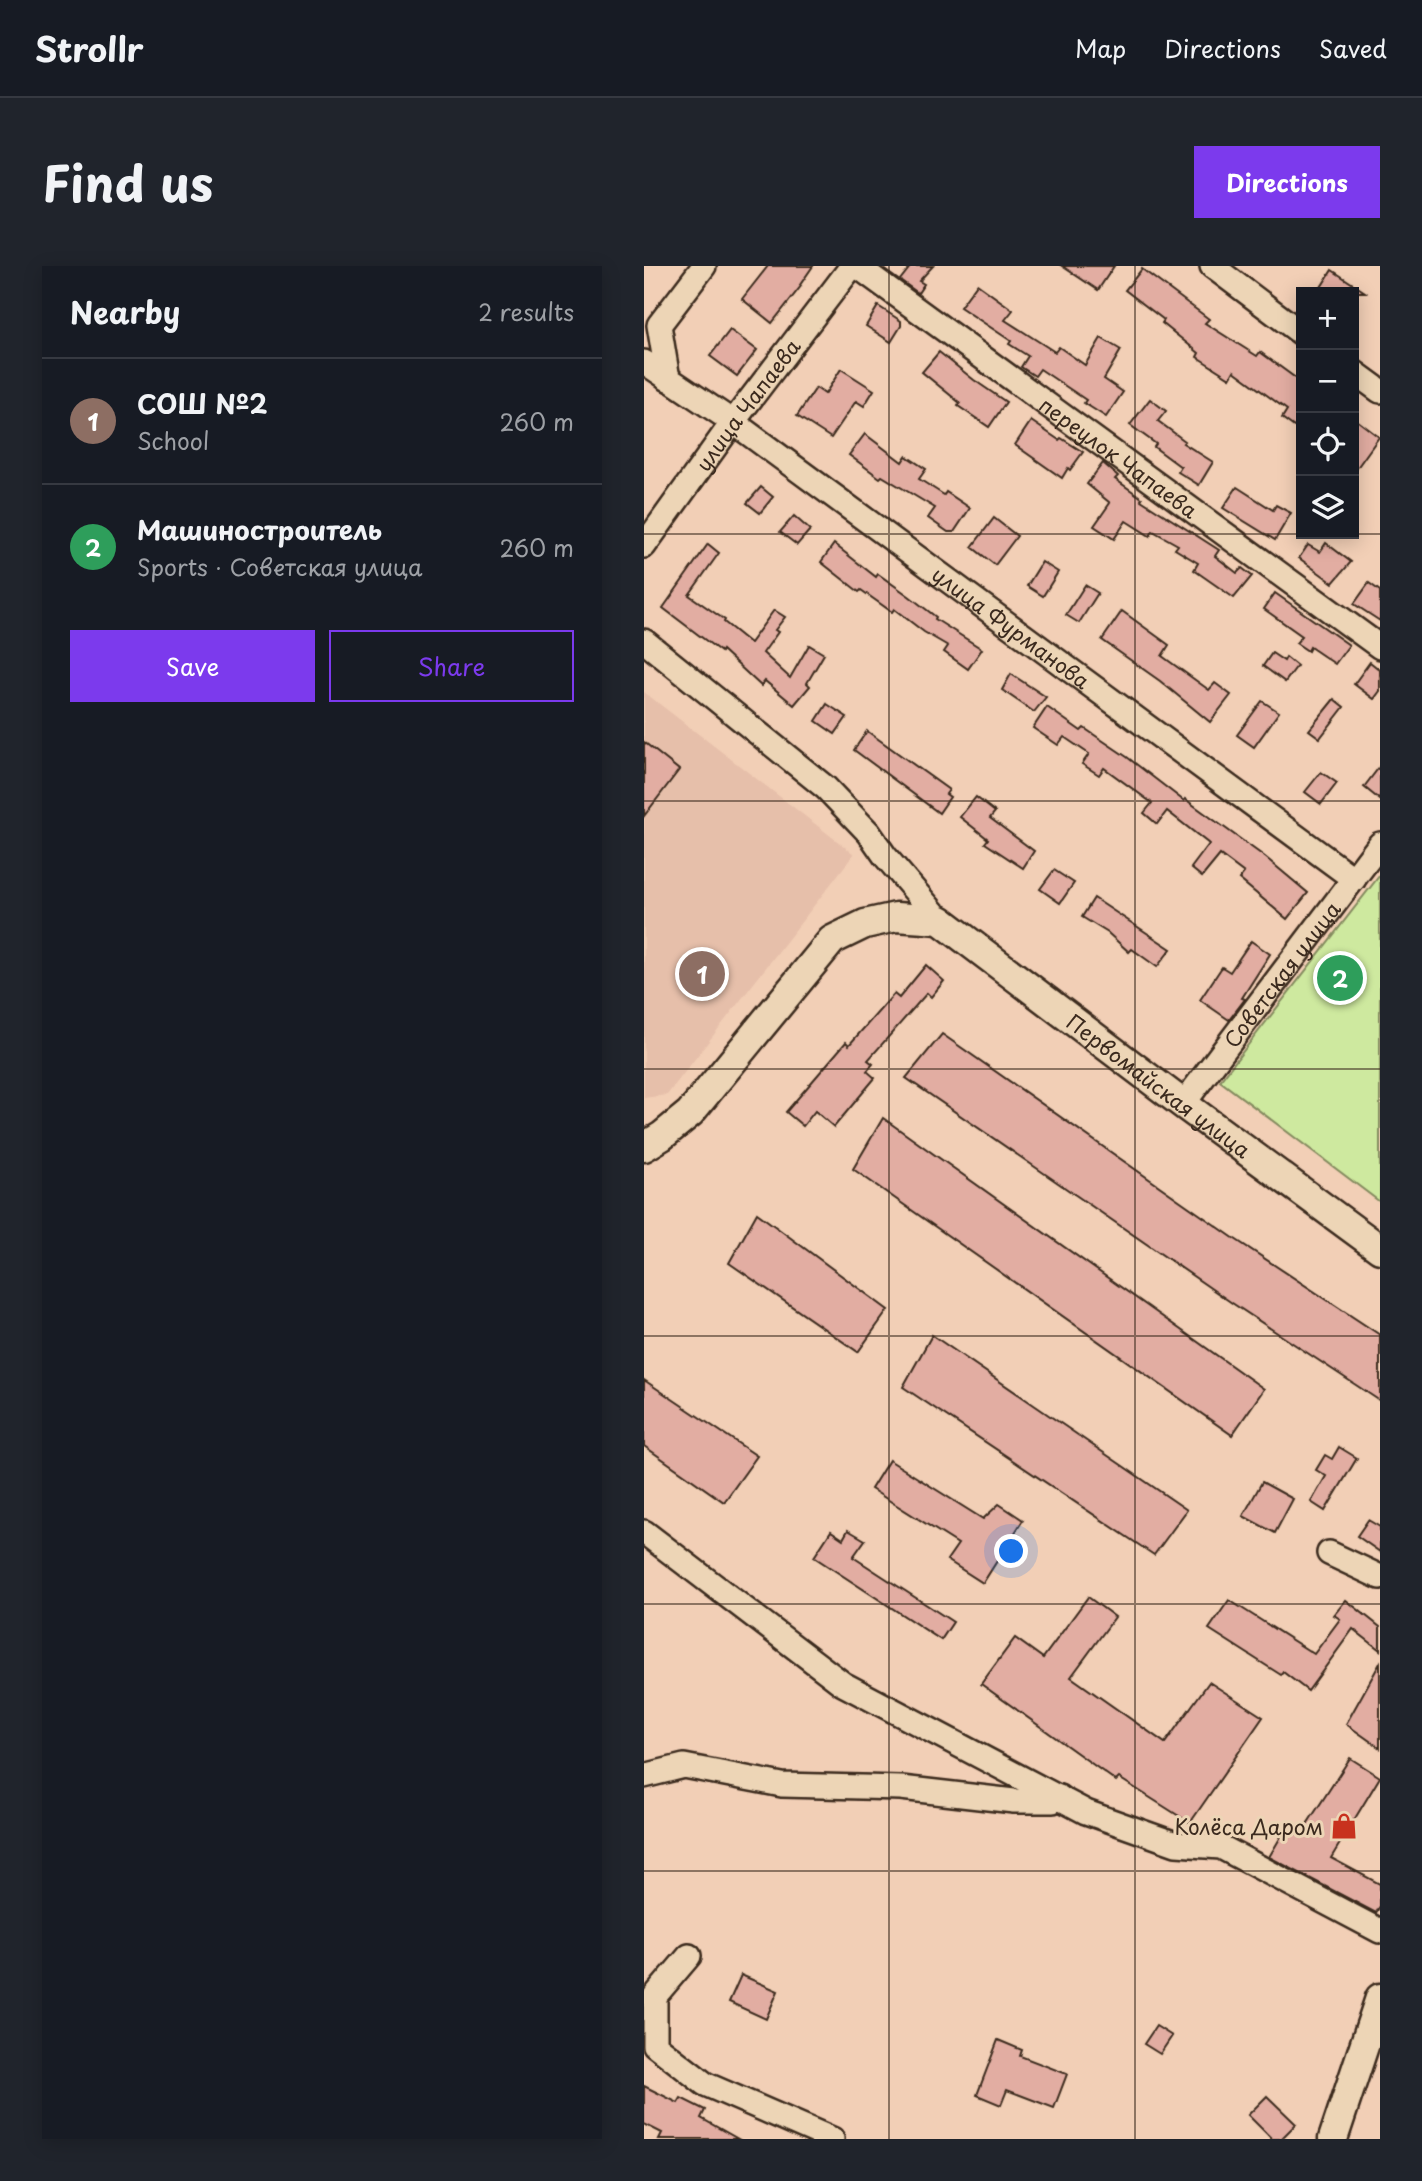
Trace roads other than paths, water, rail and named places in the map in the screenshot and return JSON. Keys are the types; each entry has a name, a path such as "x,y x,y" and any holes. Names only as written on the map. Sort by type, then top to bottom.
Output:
{"main road":[{"path":"644,1147 690,1113 832,940 865,924 896,917 940,920"},
{"name":"Первомайская улица","path":"940,920 1380,1249"},
{"path":"1334,2139 1380,1998"}],"street":[{"path":"668,379 659,325 704,266"},
{"name":"улица Чапаева","path":"644,546 733,422 855,266"},
{"name":"переулок Чапаева","path":"855,266 1380,646"},
{"path":"1212,266 1296,329"},
{"name":"улица Фурманова","path":"644,362 733,422 1354,879"},
{"path":"1359,376 1380,391"},
{"name":"Первомайская улица","path":"644,640 826,788 869,833 885,856 940,920"},
{"name":"Советская улица","path":"1183,1104 1380,844"},
{"path":"644,1532 843,1684 1086,1812 1176,1844 1221,1847 1380,1931"},
{"path":"1329,1553 1380,1577"},
{"path":"644,1776 684,1766 782,1784 901,1788 1014,1801 1053,1801 1059,1797"},
{"path":"689,1956 655,1996 655,2045 705,2084 832,2139"}],"place":[{"name":"СОШ №2","path":"702,974"},
{"name":"Машиностроитель","path":"1340,978"},
{"name":"Колёса Даром","path":"1344,1826"}]}
